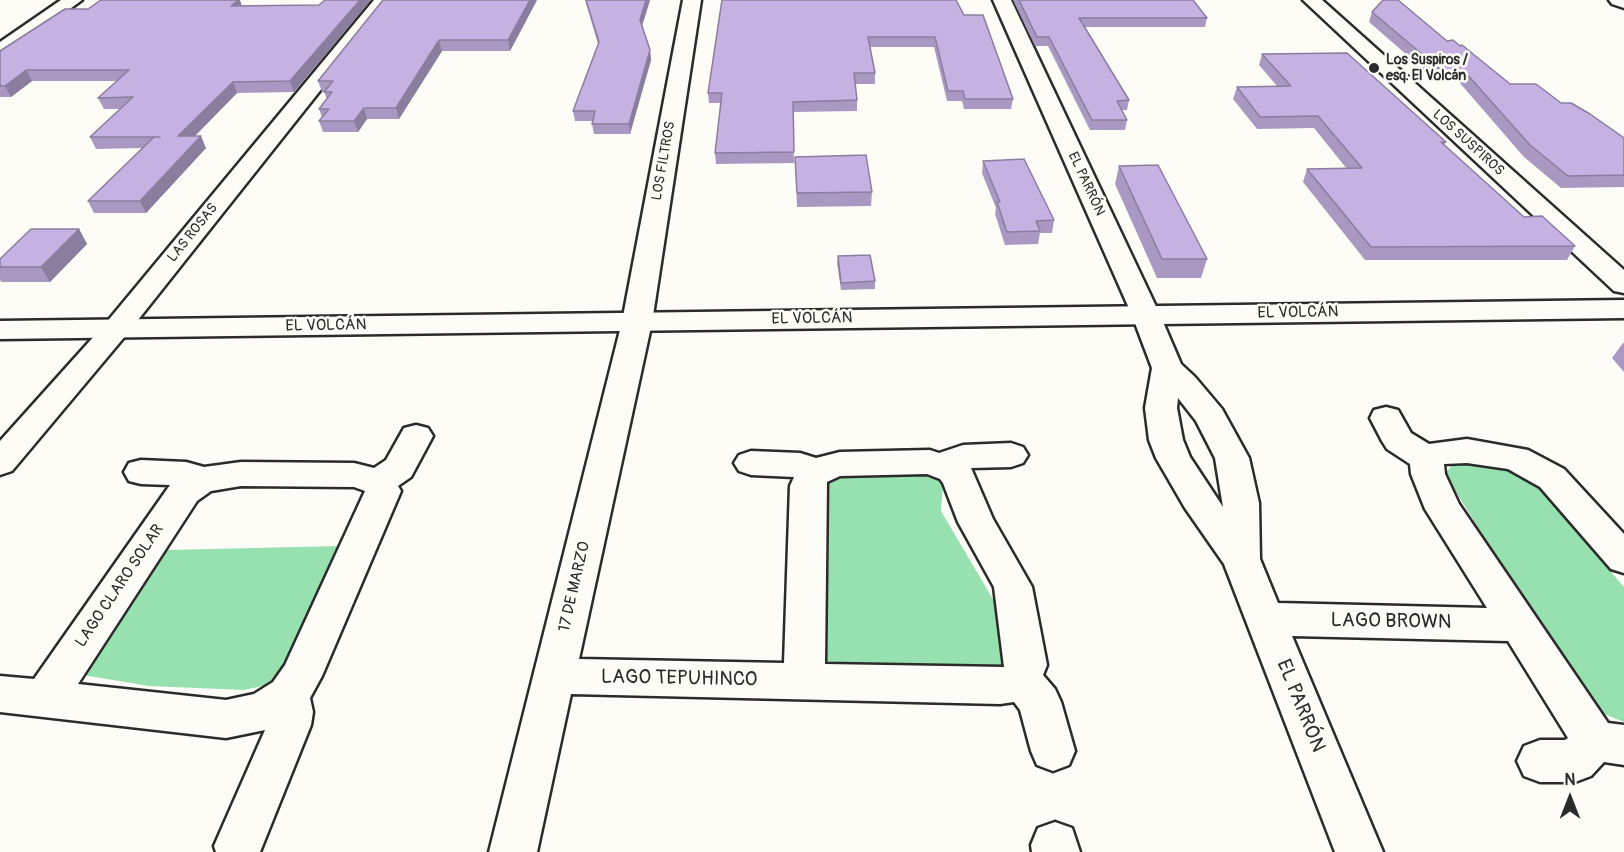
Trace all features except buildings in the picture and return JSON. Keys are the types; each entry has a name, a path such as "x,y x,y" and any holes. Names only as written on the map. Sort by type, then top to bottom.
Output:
{"street":[{"path":"0,51 73,0"},
{"name":"LAS ROSAS","path":"0,463 116,329 383,0"},
{"name":"LOS FILTROS","path":"637,322 692,0"},
{"name":"EL PARRÓN","path":"1002,0 1146,315 1167,369 1184,384 1210,417 1232,458 1241,502 1242,559"},
{"name":"LOS SUSPIROS","path":"1312,0 1624,285"},
{"path":"1618,0 1624,3"},
{"name":"EL VOLCÁN","path":"0,330 1624,309"},
{"name":"17 DE MARZO","path":"513,852 637,322"},
{"name":"EL PARRÓN","path":"1167,369 1161,408 1166,440 1173,458 1198,499 1242,559 1359,852"},
{"path":"1386,418 1399,441 1426,458"},
{"path":"379,482 399,468 416,436"},
{"path":"1426,458 1438,453 1467,451 1516,458 1552,478 1624,559"},
{"path":"804,682 808,486 816,472 840,464 941,464 963,457 1011,455"},
{"path":"1426,458 1428,474 1443,509 1517,625 1609,743 1575,761 1540,761"},
{"path":"751,463 800,465 816,472"},
{"path":"941,464 959,477 976,522 1013,587 1026,665 1021,679 1041,702 1053,751"},
{"path":"141,472 186,474 202,480 241,474 354,475 379,482"},
{"name":"LAGO CLARO SOLAR","path":"45,699 184,492 202,480"},
{"path":"0,694 226,719 264,711 288,695 301,676 383,491 379,482"},
{"name":"LAGO BROWN","path":"1266,620 1517,625"},
{"name":"LAGO TEPUHINCO","path":"554,676 1000,686 1013,684 1021,679"},
{"path":"238,846 289,725 291,712 288,695"}],"green space":[{"path":"1453,464 1485,464 1520,471 1543,493 1624,587 1624,722 1589,708 1445,474"},
{"path":"825,472 944,472 941,511 994,601 1010,677 827,675"},
{"path":"341,546 287,671 271,684 244,690 149,686 83,675 165,550"}],"place":[{"name":"Los Suspiros / esq. El Volcán","path":"1374,68"}]}
